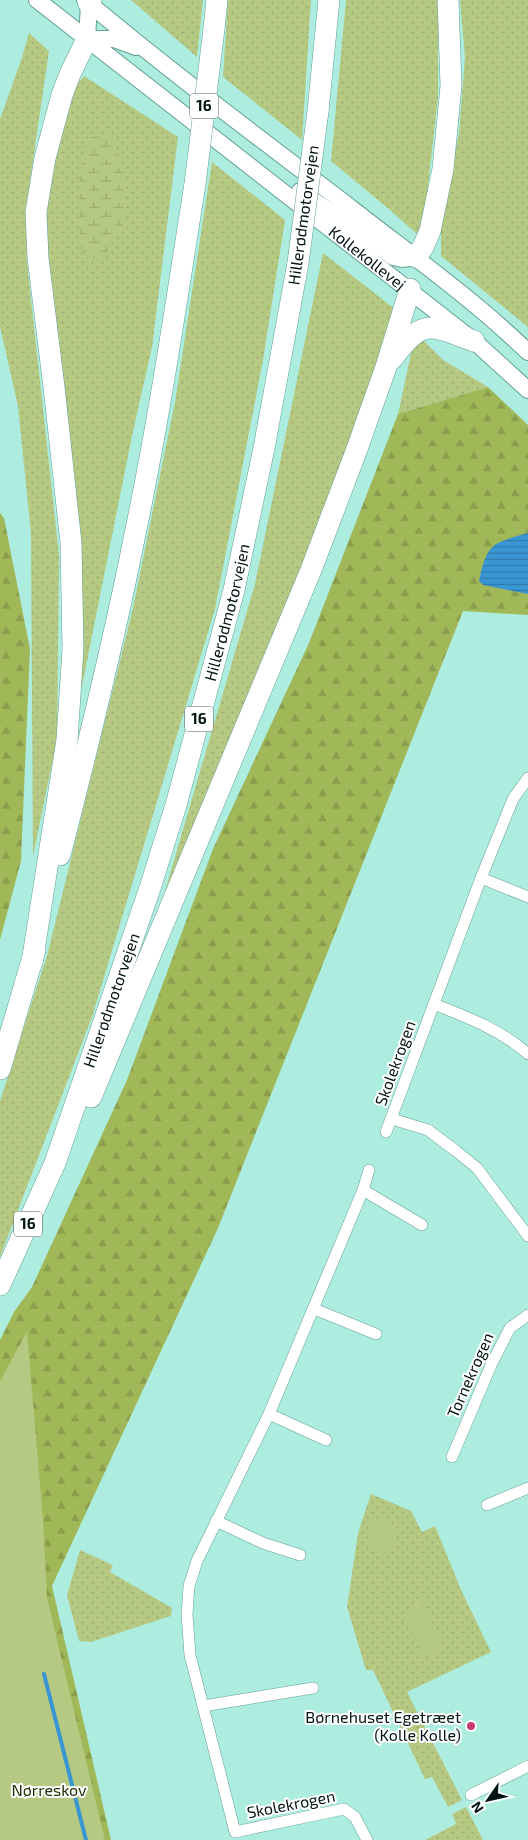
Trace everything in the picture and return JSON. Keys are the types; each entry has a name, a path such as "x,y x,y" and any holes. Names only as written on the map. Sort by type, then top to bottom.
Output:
{"highway":[{"name":"16","path":"0,1069 32,963 82,772 134,538 167,366 195,184 217,0"},
{"name":"Hillerødmotorvejen","path":"0,1285 55,1163 150,888 176,804 229,608 264,448 298,264 318,111 329,0"},
{"path":"416,257 423,247 430,230 443,169 451,86 448,0"},
{"path":"32,963 67,740 73,649 71,543 38,258 36,212 45,158 62,95 87,39"},
{"path":"55,1163 96,1088 174,896 278,651 357,449 386,367 410,290"},
{"path":"386,367 410,336 427,328 432,327 474,341"}],"street":[{"name":"Kollekollevej","path":"38,0 410,290 474,341 528,390"},
{"name":"Kollekollevej","path":"88,1 155,57 416,257 493,320 528,352"},
{"path":"88,1 87,39 121,41 155,57"},
{"path":"212,135 332,213 393,257 402,259 416,257 412,270 410,290"},
{"name":"Skolekrogen","path":"386,1132 480,878 513,799 528,778"},
{"path":"480,878 528,897"},
{"path":"434,1004 476,1020 520,1046 528,1054"},
{"path":"392,1119 428,1130 477,1168 528,1236"},
{"name":"Skolekrogen","path":"367,1840 355,1817 344,1809 236,1836 190,1655 187,1614 189,1586 197,1561 269,1414 363,1190 368,1170"},
{"path":"363,1190 422,1225"},
{"path":"314,1309 376,1334"},
{"name":"Tornekrogen","path":"452,1456 492,1363 510,1328 528,1315"},
{"path":"269,1414 326,1440"},
{"path":"487,1505 528,1488"},
{"path":"216,1521 263,1543 300,1555"},
{"path":"203,1706 313,1688"},
{"path":"471,1795 528,1766"}],"green space":[{"path":"131,0 203,0 197,57"},
{"path":"228,0 311,0 302,140 223,77"},
{"path":"346,0 438,0 438,97 424,221 417,234 331,161"},
{"path":"460,0 528,0 528,327 441,256 441,221 459,134 465,57"},
{"path":"29,33 49,51 26,208 27,263 59,555 57,739 33,856 31,533 18,406 0,327 0,119"},
{"path":"84,76 178,137 152,347 132,436 79,701 46,267 46,207 64,118 75,87"},
{"path":"110,133 126,171 124,223 102,260 86,257 80,246 79,176 86,139"},
{"path":"212,162 285,220 263,360 215,609 92,1017 0,1257 0,1101 47,956 133,608 175,402"},
{"path":"323,253 395,309 311,570 165,891 255,584"},
{"path":"421,338 443,360 488,387 398,414 412,349"},
{"path":"488,387 528,425 528,615 463,611 218,1228 52,1586 111,1840 0,1840 0,1340 14,1312 32,1287 127,1080 213,849 309,643 398,414"},
{"path":"0,513 4,518 30,649 21,861 0,940"},
{"name":"Nørreskov","path":"27,1332 43,1519 47,1598 105,1840 0,1840 0,1381"},
{"path":"371,1494 411,1511 422,1532 435,1526 462,1592 491,1652 407,1692 462,1800 448,1807 432,1777 425,1779 373,1670 366,1670 347,1607 358,1533"},
{"path":"380,1517 392,1523 396,1536 394,1546 384,1554 371,1550 367,1542 372,1521"},
{"path":"80,1550 113,1565 110,1572 172,1608 171,1616 91,1642 79,1641 67,1595"},
{"path":"423,1602 443,1649 423,1657 403,1611"},
{"path":"466,1807 483,1840 425,1840 456,1824 452,1814"}],"water":[{"path":"528,533 528,594 483,585 479,581 482,568 493,546 506,539"}],"waterway":[{"path":"44,1674 86,1840"}],"place":[{"name":"Børnehuset Egetræet (Kolle Kolle)","path":"471,1726"}]}
